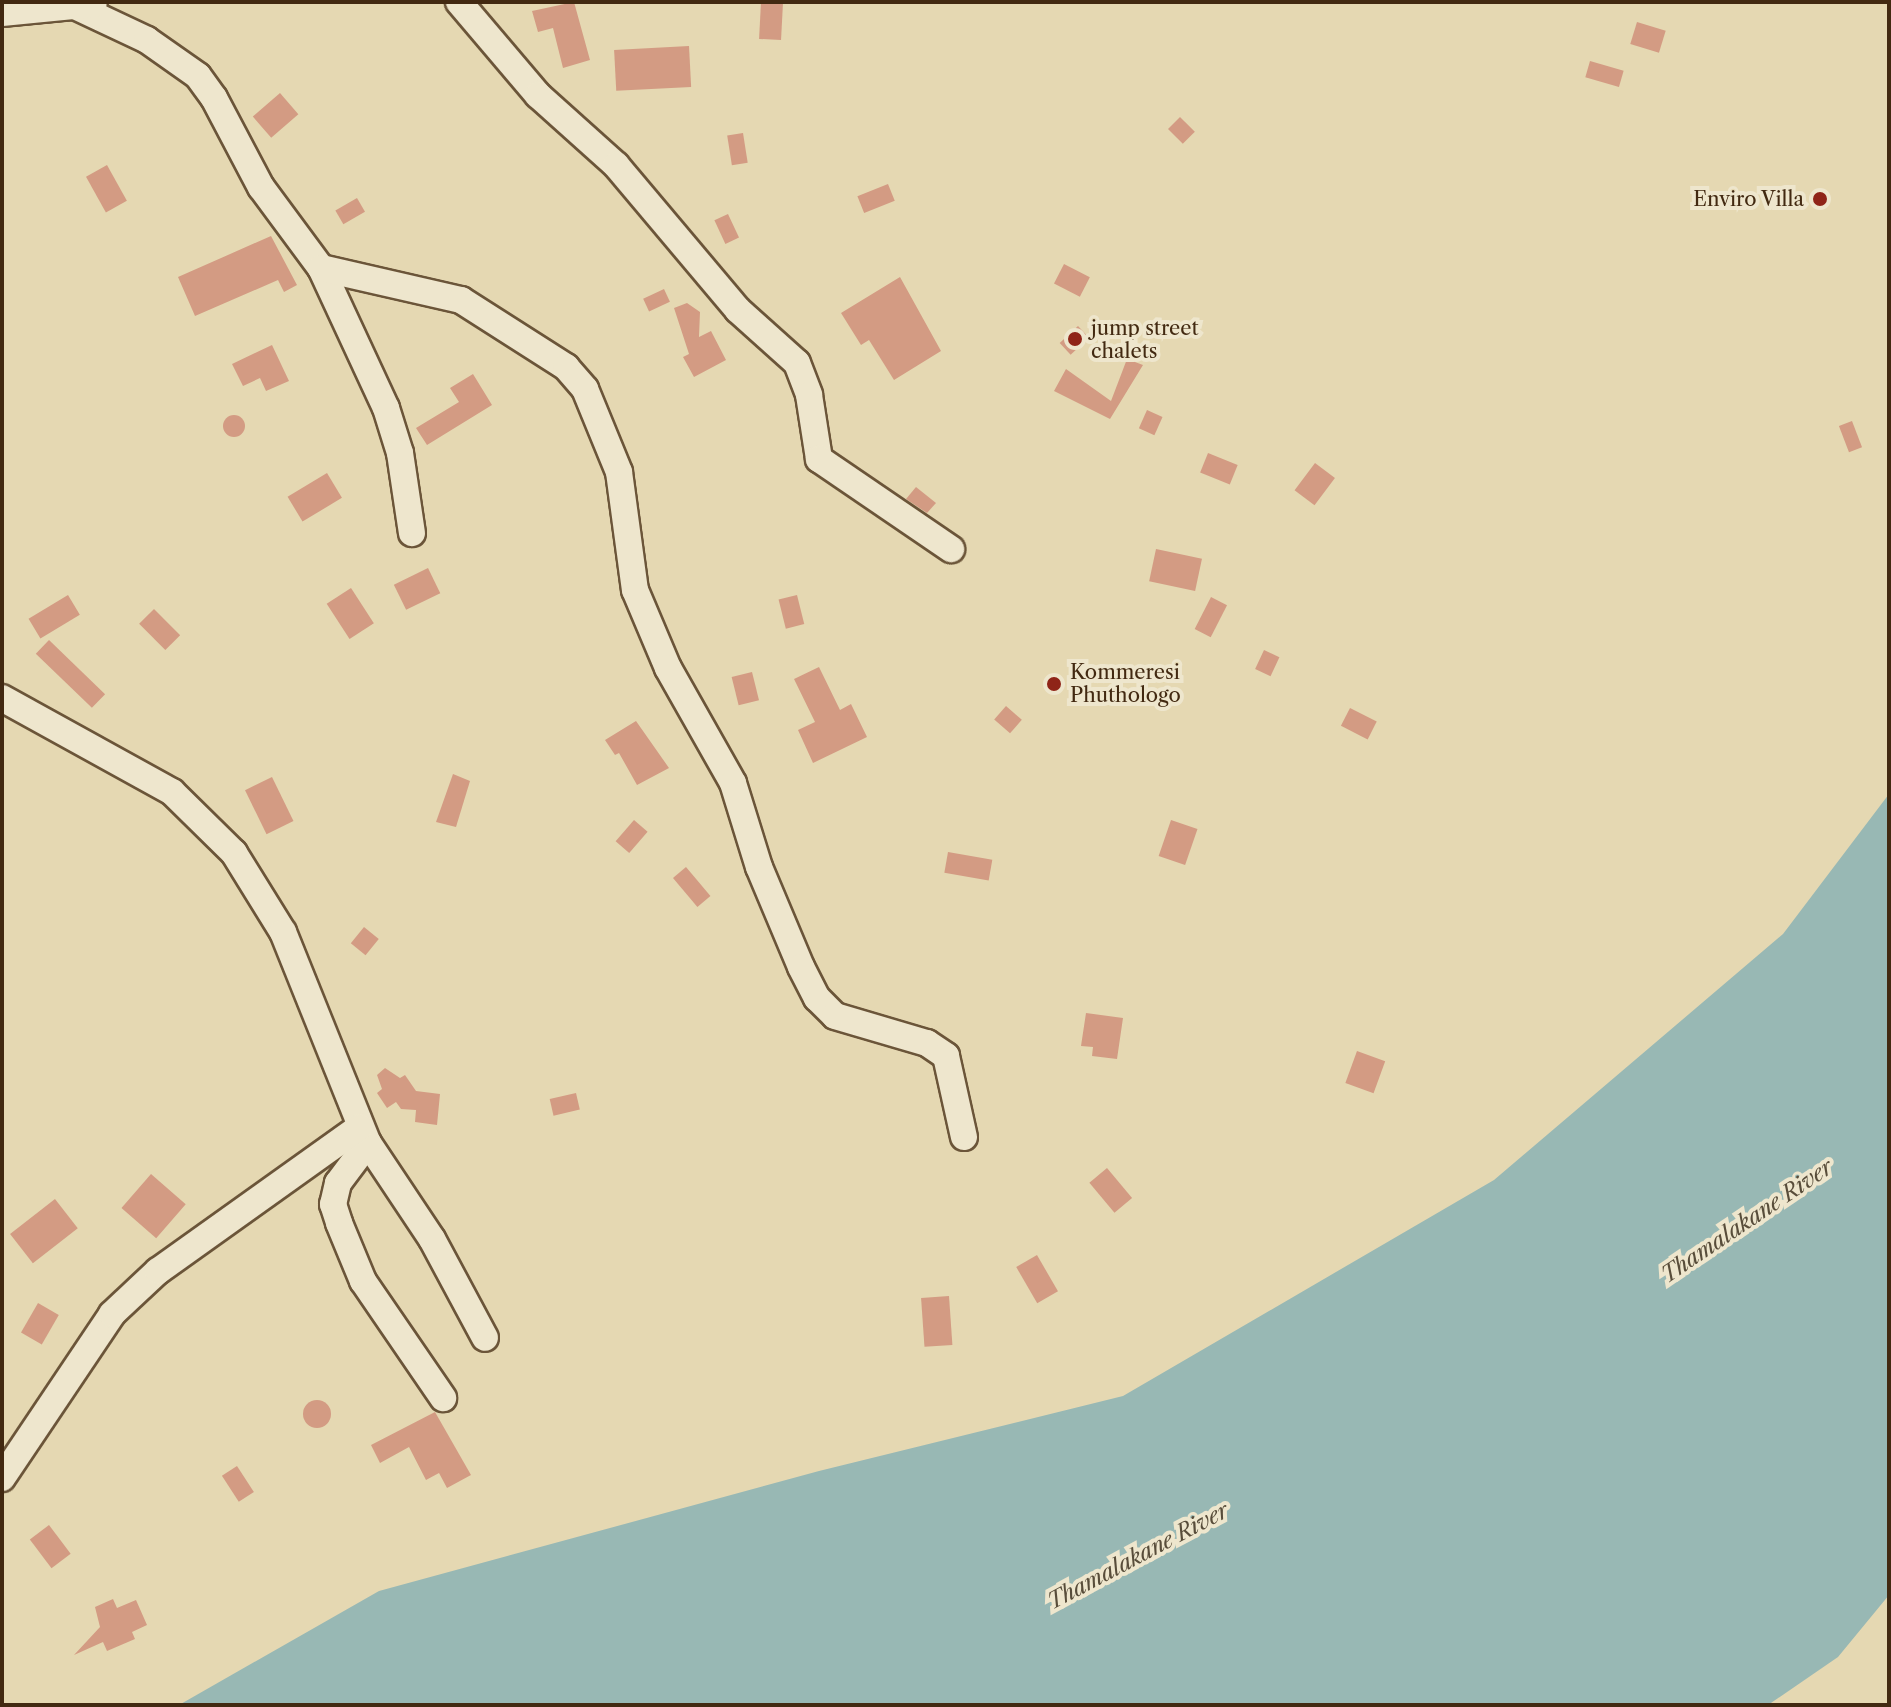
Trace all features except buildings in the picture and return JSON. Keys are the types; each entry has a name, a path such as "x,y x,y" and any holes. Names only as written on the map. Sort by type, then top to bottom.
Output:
{"street":[{"path":"2,13 104,2"},
{"path":"459,2 538,95 616,165 738,310 797,363 809,395 819,459 951,549"},
{"path":"77,7 147,40 198,76 283,222 321,268 386,408 400,453 412,533"},
{"path":"321,268 461,300 566,367 585,389 619,472 635,590 668,668 733,783 759,867 801,967 817,998 835,1016 927,1043 946,1056 964,1137"},
{"path":"2,698 172,792 234,853 283,932 364,1135 432,1239 485,1338"},
{"path":"364,1135 345,1169 333,1204 363,1281 443,1398"},
{"path":"2,1478 112,1314 158,1271 364,1135"}],"water":[{"name":"Thamalakane River","path":"1889,794 1889,1595 1838,1657 1768,1705 179,1705 379,1591 819,1471 1123,1396 1494,1180 1783,934"}],"place":[{"name":"Enviro Villa","path":"1820,199"},
{"name":"jump street chalets","path":"1075,339"},
{"name":"Kommeresi Phuthologo","path":"1054,684"}]}
